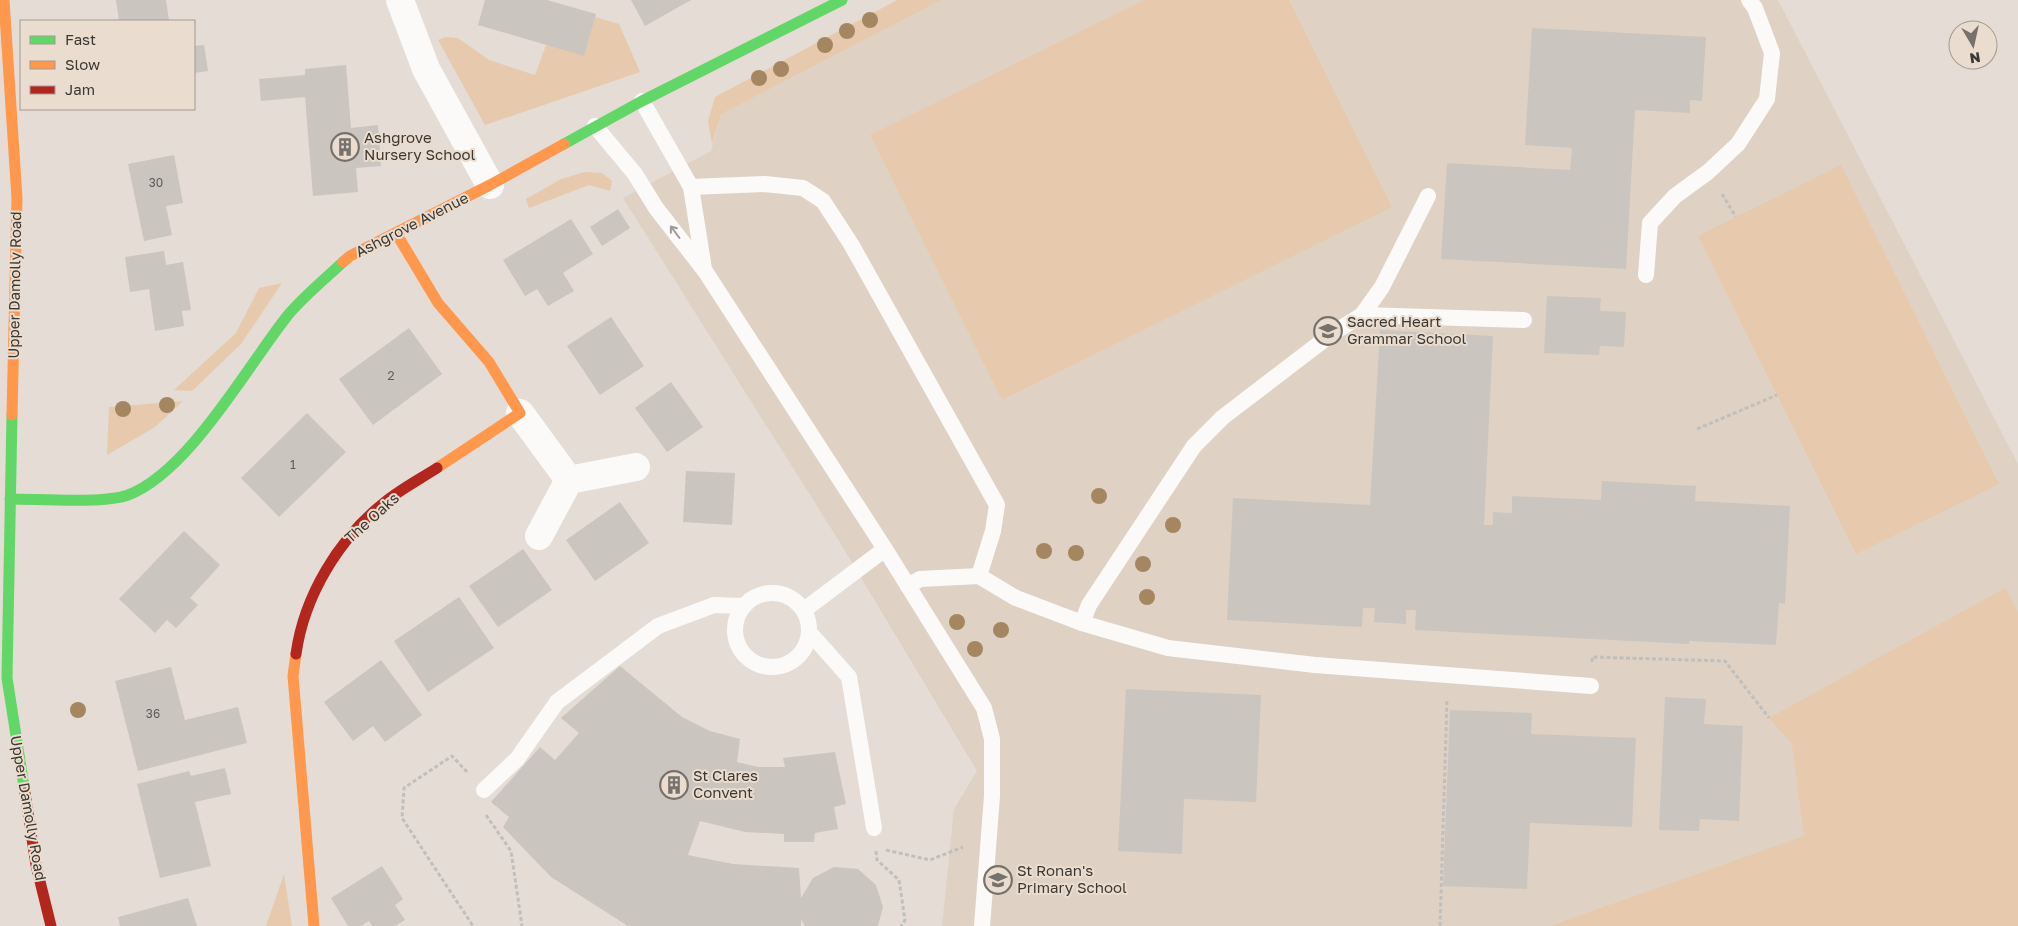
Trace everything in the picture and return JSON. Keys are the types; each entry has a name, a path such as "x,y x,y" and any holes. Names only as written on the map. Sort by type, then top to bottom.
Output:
{"street":[{"name":"Upper Damolly Road","path":"4,0 4,45 17,198 6,423 10,499 7,678 36,865 51,926"},
{"path":"400,0 426,69 490,185"},
{"name":"Ashgrove Avenue","path":"10,499 92,500 127,495 158,478 187,448 239,384 288,314 350,256 490,185 642,101 842,0"},
{"path":"396,233 438,303 489,362 520,413 569,480"},
{"name":"The Oaks","path":"314,926 293,676 299,632 318,586 344,541 385,502 520,413"},
{"path":"569,480 636,467"},
{"path":"539,536 569,480"}],"lane":[{"path":"1646,275 1650,224 1675,196 1708,172 1738,144 1768,99 1772,53 1755,8 1749,0"},
{"path":"642,101 691,188 705,271"},
{"path":"595,126 635,174 656,208 705,271 885,548 984,708 992,739 989,840 982,926"},
{"path":"691,188 765,184 803,188 823,201 851,244 997,505 993,531 979,576"},
{"path":"1082,623 1089,605 1194,446 1223,416 1333,333 1362,316 1382,287 1428,196"},
{"path":"1362,316 1524,320"},
{"path":"804,610 885,548"},
{"path":"908,586 920,580 979,576 1016,598 1082,623 1168,648 1315,665 1591,686"},
{"path":"810,633 801,655 781,667 758,665 740,650 734,627 743,606 763,593 787,595 804,610 810,633 849,678 874,828"},
{"path":"484,790 517,759 557,702 658,626 714,605 743,606"}],"path":[{"path":"1697,429 1777,395"},
{"path":"1591,686 1592,656 1726,661 1769,718"},
{"path":"1440,926 1448,674"},
{"path":"474,926 402,818 404,788 452,756 484,790 472,797 511,851 522,926"},
{"path":"874,828 886,850 930,860 989,840"},
{"path":"874,828 877,860 899,880 905,920 901,926"}],"shaded area":[{"path":"897,0 941,0 721,114 712,144 708,121 715,97"},
{"name":"Sacred Heart Grammar School","path":"940,0 1778,0 2018,464 2018,926 942,926 954,809 977,771 839,541 623,198 711,151 721,113"},
{"path":"1144,0 1289,0 1392,207 1002,400 870,135"},
{"path":"595,17 619,24 640,72 485,125 438,40 446,37 458,38 489,60 535,75 546,45"},
{"path":"1841,165 1999,484 1856,554 1698,236"},
{"path":"585,172 602,173 612,181 610,191 589,185 529,208 526,199 561,179"},
{"path":"282,283 241,344 192,391 174,390 236,333 259,288"},
{"path":"183,401 155,427 107,455 109,407"},
{"path":"2005,588 2018,612 2018,926 1550,926 1804,836 1792,744 1769,718"},
{"path":"284,874 292,926 266,926"}],"building":[{"path":"116,0 166,0 169,20 119,20"},
{"path":"485,0 547,0 596,14 584,56 478,25"},
{"path":"631,0 691,0 645,26"},
{"path":"1532,28 1706,37 1702,101 1690,100 1690,113 1635,110 1626,269 1441,259 1447,163 1570,170 1572,148 1525,145"},
{"path":"204,45 208,71 195,73 195,46"},
{"name":"Ashgrove Nursery School","path":"346,65 351,128 378,125 381,166 356,168 358,192 313,196 305,97 261,101 259,79 305,75 305,69"},
{"path":"174,155 183,203 166,206 172,235 144,241 128,164"},
{"path":"618,209 630,228 602,246 590,227"},
{"path":"571,219 593,254 563,273 574,291 548,306 537,289 525,296 503,260"},
{"path":"164,251 166,265 183,262 191,310 182,311 184,326 155,331 149,289 130,292 125,257"},
{"path":"1547,296 1601,298 1600,311 1626,312 1624,347 1600,346 1599,355 1544,353"},
{"path":"611,317 644,366 600,395 567,346"},
{"path":"409,328 442,374 373,425 339,379"},
{"name":"Sacred Heart Grammar School","path":"1380,330 1493,336 1484,525 1493,525 1493,512 1512,513 1512,496 1601,500 1602,481 1696,486 1695,501 1790,506 1785,604 1779,603 1776,645 1689,641 1689,644 1415,630 1416,610 1406,610 1406,624 1374,622 1375,608 1363,608 1362,627 1227,620 1233,498 1370,505"},
{"path":"671,382 703,427 667,452 635,408"},
{"path":"307,413 346,452 279,517 241,478"},
{"path":"686,471 735,473 732,525 683,522"},
{"path":"620,502 649,543 595,581 566,540"},
{"path":"184,531 220,565 190,598 198,605 176,628 167,620 155,633 119,599"},
{"path":"523,549 552,590 498,627 469,586"},
{"path":"459,597 494,648 428,692 394,641"},
{"path":"381,660 422,715 385,742 373,726 353,741 324,702"},
{"name":"St Clares Convent","path":"620,666 682,717 710,731 740,739 737,762 758,767 785,767 783,758 835,752 846,804 834,807 838,829 815,833 814,842 784,842 784,834 745,832 700,821 688,855 733,864 799,868 801,898 813,878 834,867 858,869 876,885 883,907 878,926 805,926 801,919 801,926 628,926 551,877 503,827 509,817 491,802 540,747 555,760 579,733 561,718"},
{"path":"171,667 185,720 238,707 247,743 138,771 115,681"},
{"path":"1126,689 1261,695 1256,802 1184,799 1182,854 1118,851"},
{"path":"1665,697 1706,699 1704,724 1743,726 1739,821 1700,819 1699,831 1659,830"},
{"path":"1450,710 1532,713 1531,734 1636,738 1632,827 1530,823 1527,889 1443,886"},
{"path":"225,768 231,794 195,802 211,866 160,878 137,784 189,771 191,776"},
{"path":"382,866 403,899 395,905 405,920 395,926 372,926 369,921 361,926 348,926 331,898"},
{"path":"188,898 197,926 120,926 118,917"}],"traffic: fast":[{"path":"564,144 642,101 842,0"},
{"path":"10,499 70,500 117,498 128,495 151,483 195,441 236,388 288,315 343,262"},
{"path":"12,415 7,678 25,793"}],"traffic: slow":[{"path":"4,0 17,198 12,415"},
{"path":"343,262 350,256 490,185 564,144"},
{"path":"396,233 438,303 489,362 520,413 437,468"},
{"path":"296,654 293,676 314,926"}],"traffic: jam":[{"path":"296,654 300,632 307,611 326,570 339,551 368,516 404,488 437,468"},
{"path":"25,793 36,865 51,926"}],"place":[{"name":"Ashgrove Nursery School","path":"345,147"},
{"name":"Sacred Heart Grammar School","path":"1328,331"},
{"name":"St Clares Convent","path":"674,785"},
{"name":"St Ronan's Primary School","path":"998,880"}]}
